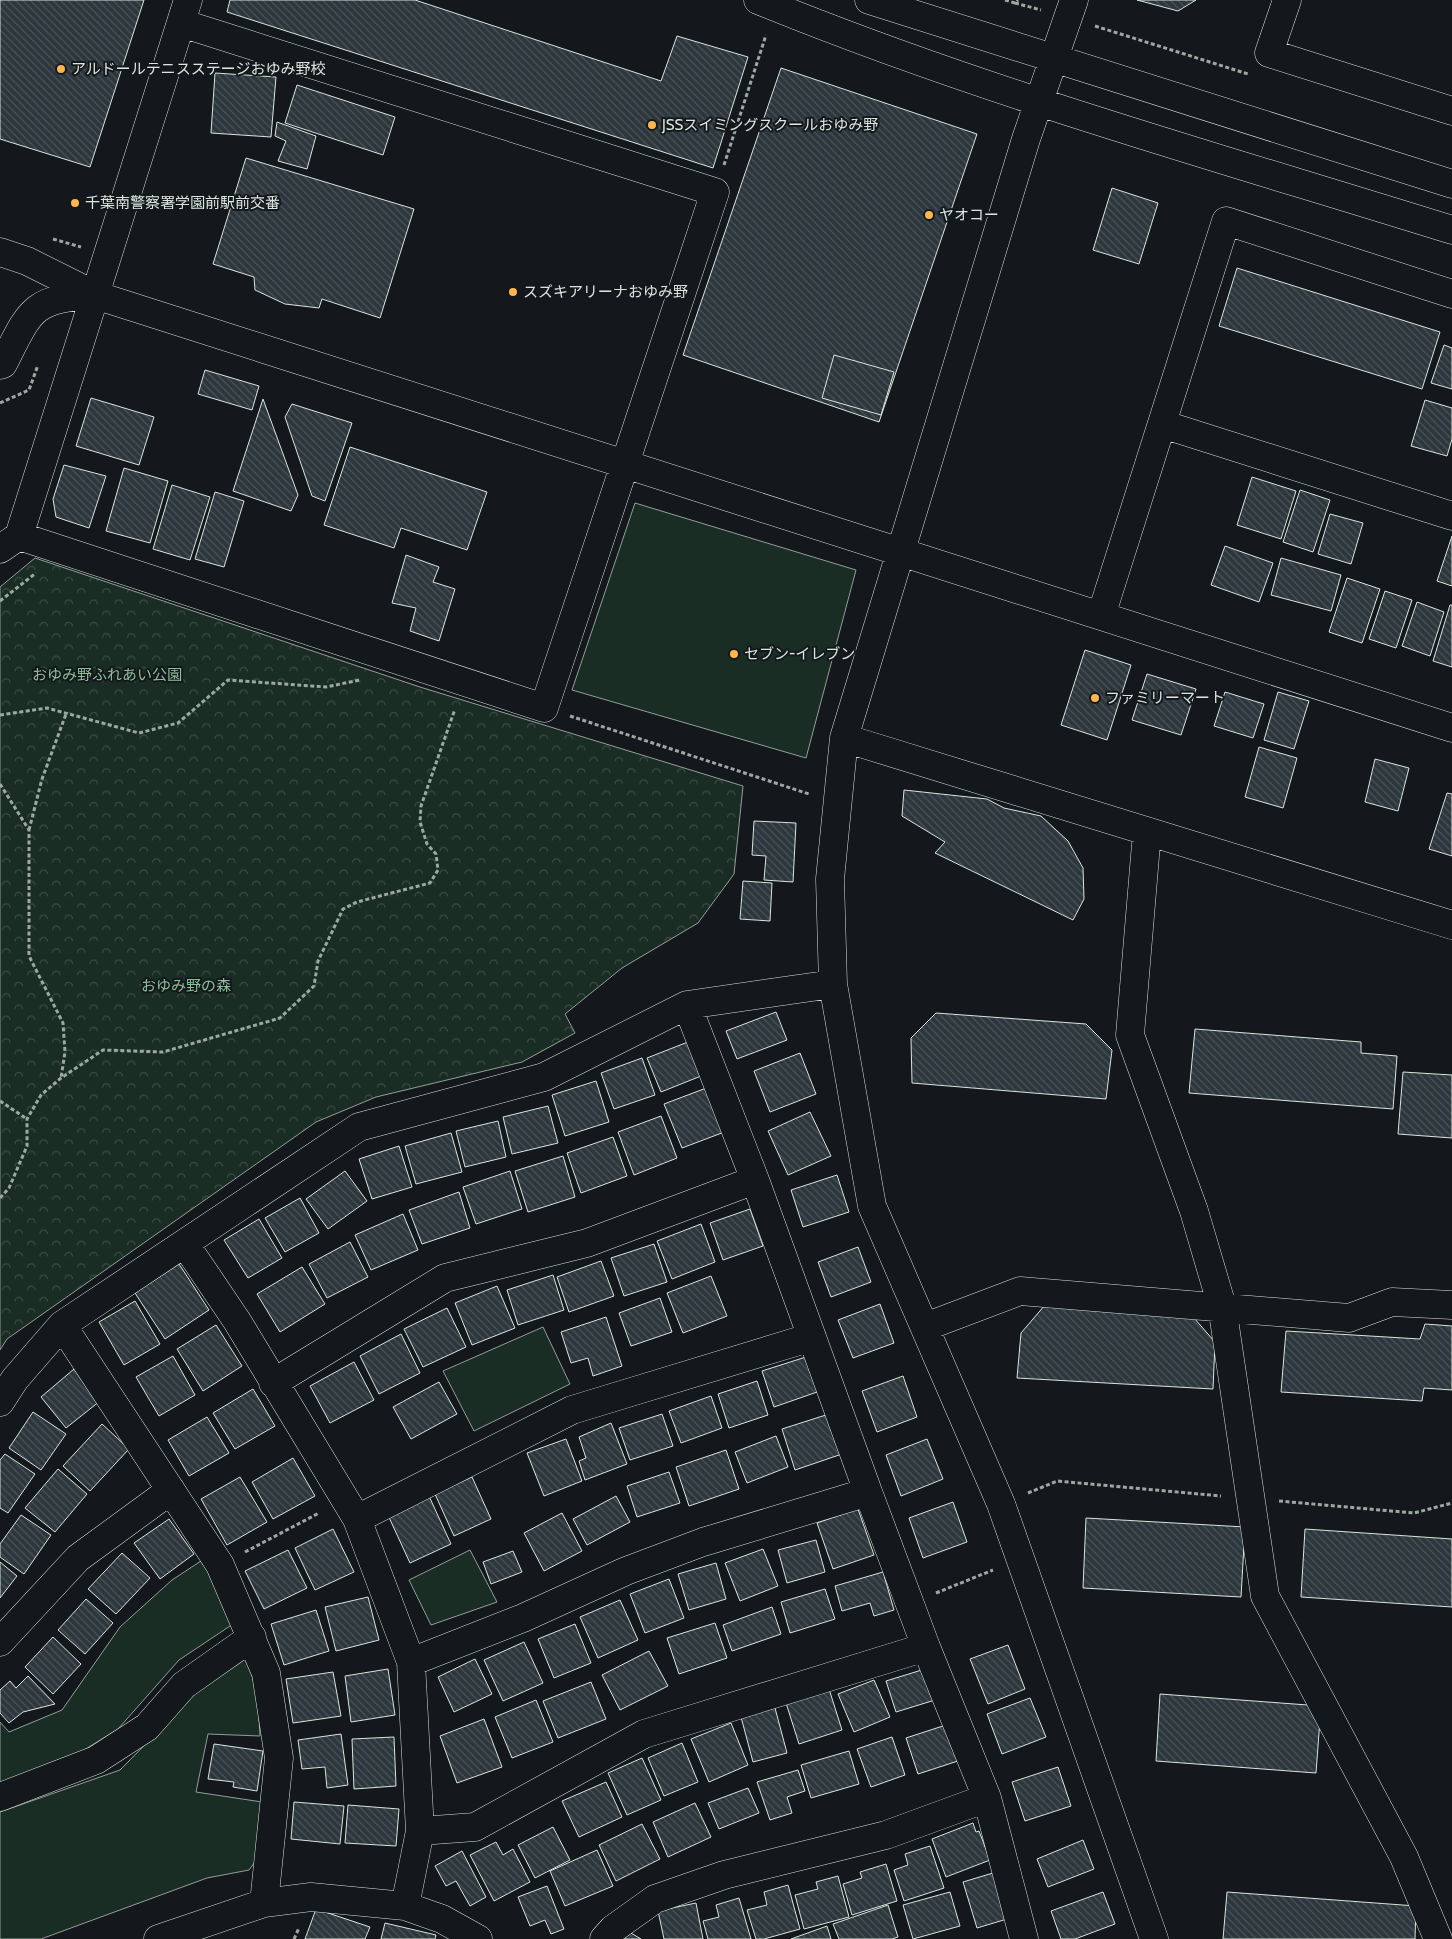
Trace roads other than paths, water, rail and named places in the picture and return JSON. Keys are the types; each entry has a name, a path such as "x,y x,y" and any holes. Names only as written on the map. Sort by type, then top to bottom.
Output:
{"street":[{"path":"758,0 904,56 1452,230"},
{"path":"869,0 1452,184"},
{"path":"1287,0 1269,53 1452,111"},
{"path":"1071,9 1039,100 844,738 830,879 834,984 872,1206 1001,1504 1022,1558 1154,1939"},
{"path":"184,12 715,192 544,708 64,551 10,542 95,295 184,12"},
{"path":"1101,616 1226,221 1452,294"},
{"path":"0,252 28,261 95,295 1452,728"},
{"path":"0,365 3,364 26,318 38,307 68,296 95,295"},
{"path":"1162,424 1452,516"},
{"path":"844,738 1452,925"},
{"path":"1147,832 1130,1035 1194,1211 1222,1306 1265,1596 1404,1857 1438,1939"},
{"path":"0,1402 15,1379 62,1325 359,1127 544,1077 687,1005 834,984"},
{"path":"687,1005 754,1180 926,1647 988,1798 1024,1939"},
{"path":"274,1383 445,1278 588,1243 754,1180"},
{"path":"185,1244 236,1321 351,1509 411,1662 420,1831 405,1906"},
{"path":"925,1326 1020,1291 1222,1306 1349,1318 1392,1302 1452,1305"},
{"path":"62,1325 220,1565 266,1673 279,1758 264,1903"},
{"path":"351,1509 572,1410 812,1337"},
{"path":"0,1642 78,1558 172,1490"},
{"path":"411,1662 523,1618 626,1571 703,1542 868,1492"},
{"path":"0,1797 96,1760 148,1727 184,1685 252,1637"},
{"path":"420,1831 475,1827 644,1734 926,1647"},
{"path":"604,1939 612,1929 655,1899 724,1875 886,1834 988,1798"},
{"path":"158,1939 264,1903 311,1897 405,1906 442,1919 478,1939"}],"place":[{"name":"アルドールテニスステージおゆみ野校","path":"61,69"},
{"name":"JSSスイミングスクールおゆみ野","path":"652,125"},
{"name":"千葉南警察署学園前駅前交番","path":"75,203"},
{"name":"ヤオコー","path":"929,215"},
{"name":"スズキアリーナおゆみ野","path":"513,292"},
{"name":"セブン-イレブン","path":"734,654"},
{"name":"ファミリーマート","path":"1095,698"}],"park label":[{"name":"おゆみ野ふれあい公園","path":"107,675"},
{"name":"おゆみ野の森","path":"186,986"}]}
